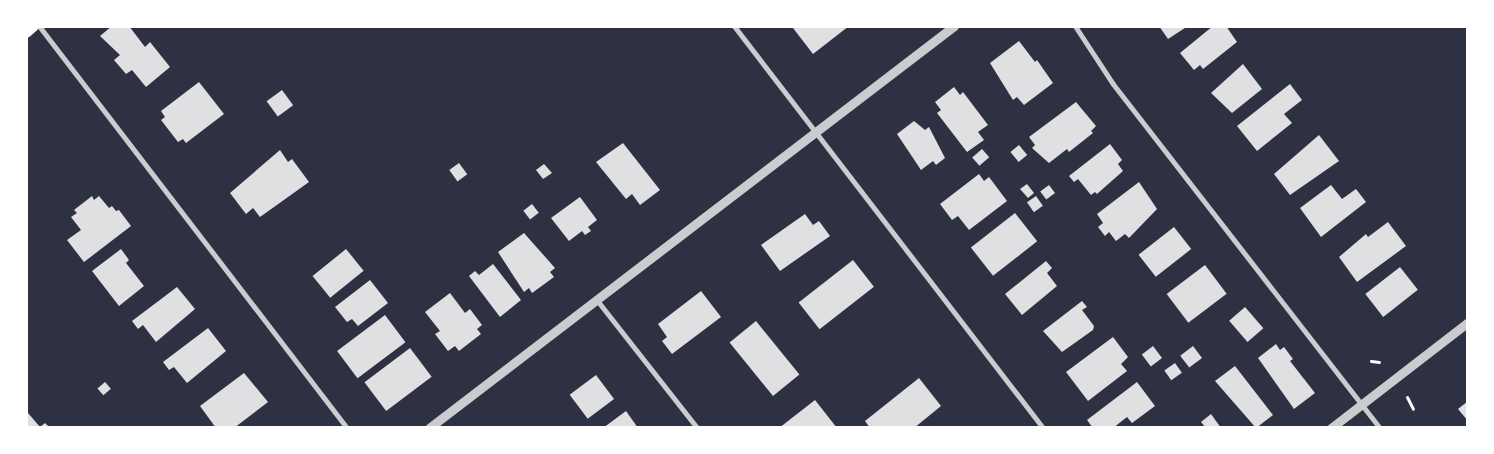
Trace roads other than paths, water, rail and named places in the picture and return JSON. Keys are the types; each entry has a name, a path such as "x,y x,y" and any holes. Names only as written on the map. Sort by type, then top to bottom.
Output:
{"main road":[{"path":"26,32 33,26"}],"street":[{"path":"40,26 347,428"},
{"path":"734,26 1044,428"},
{"path":"429,428 596,298 954,26"},
{"path":"1075,26 1113,84 1380,428"},
{"path":"596,298 697,428"},
{"path":"1332,428 1468,322"}]}
